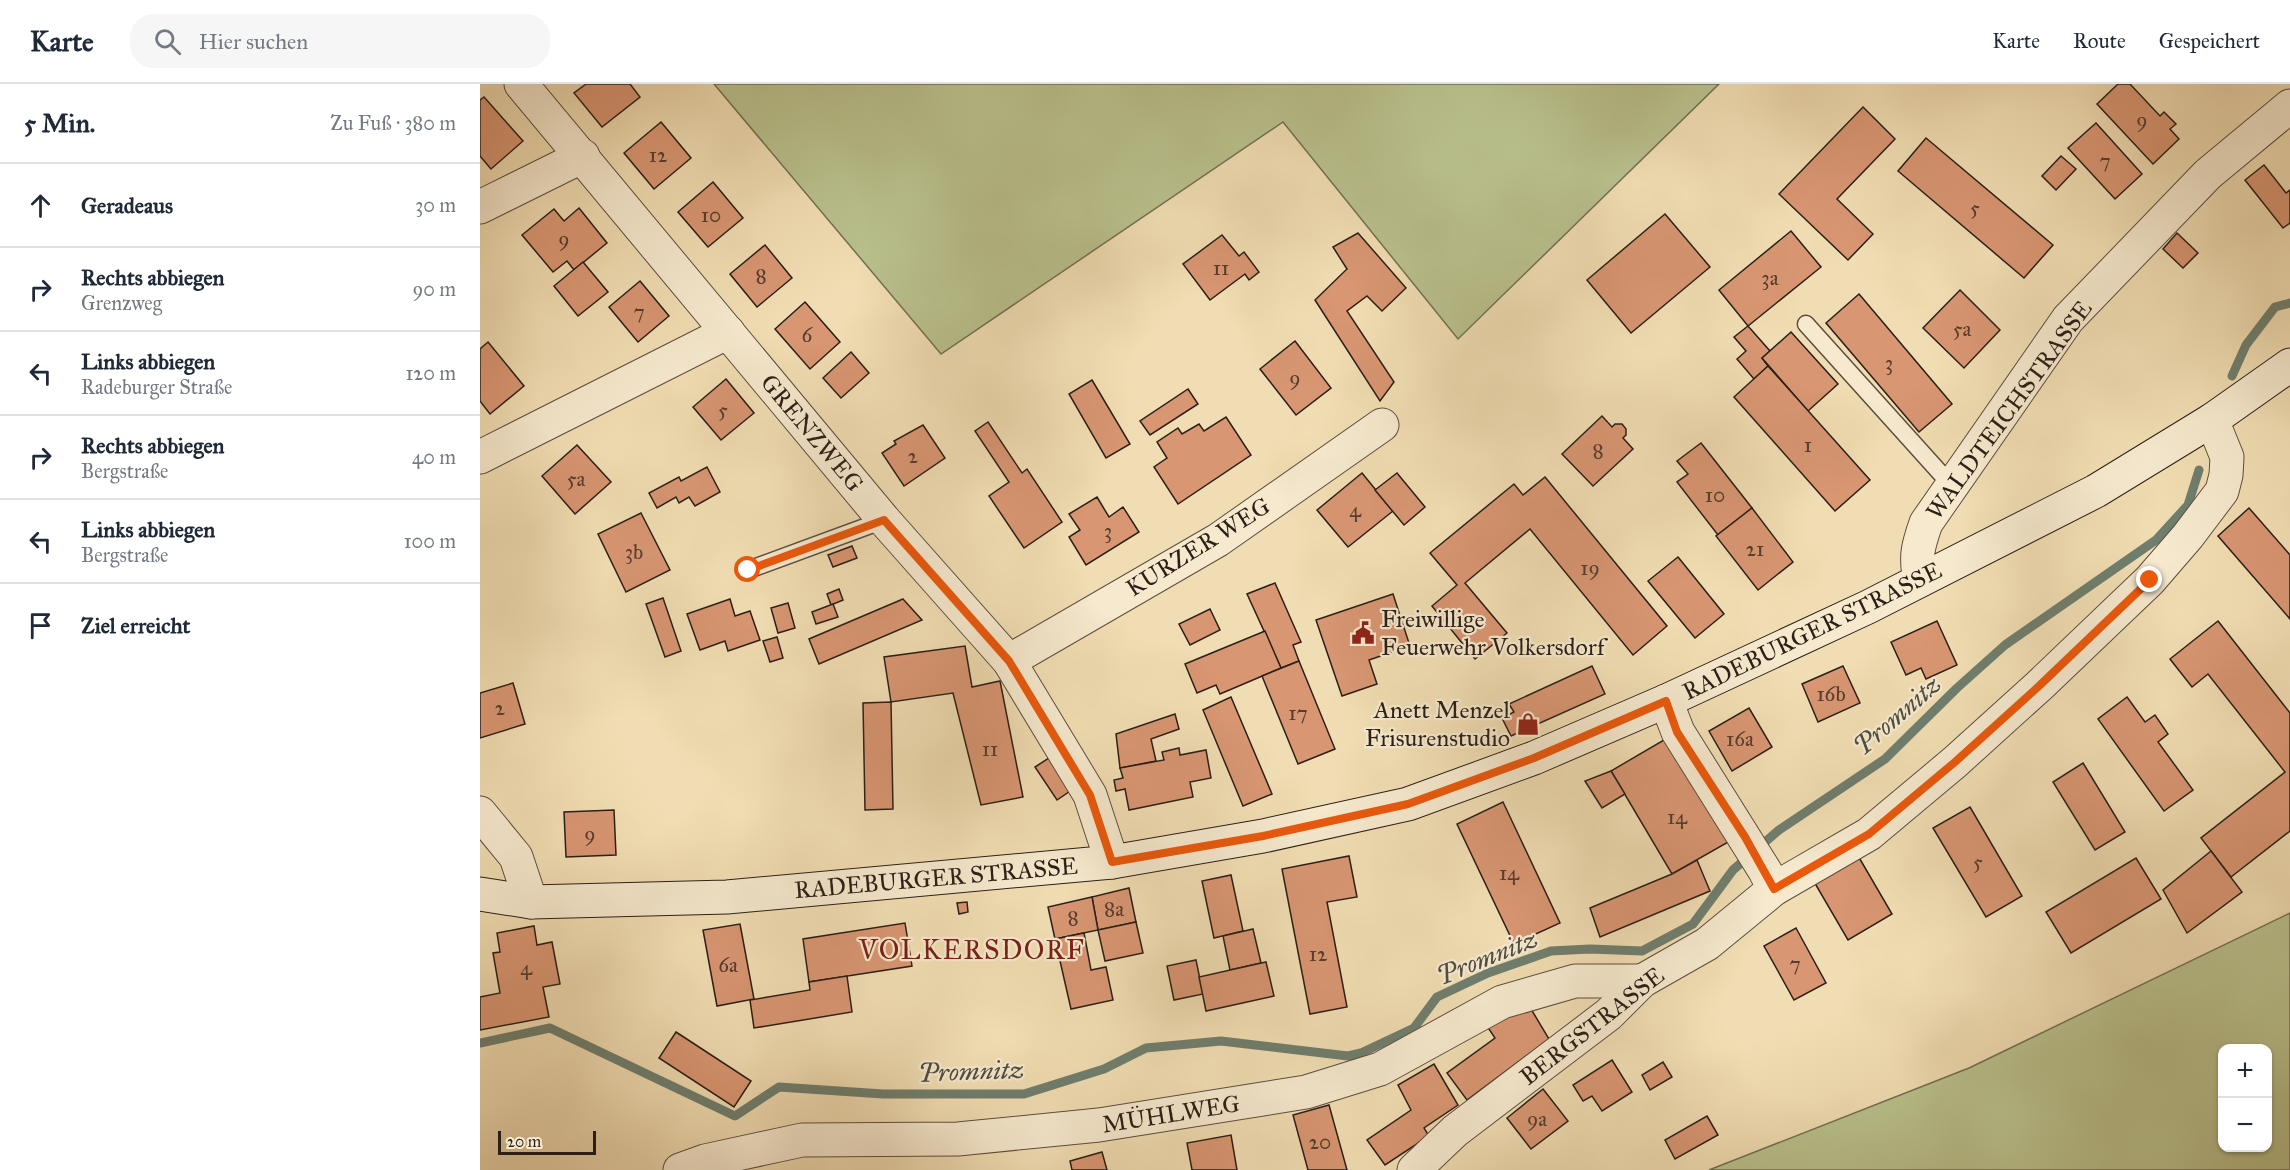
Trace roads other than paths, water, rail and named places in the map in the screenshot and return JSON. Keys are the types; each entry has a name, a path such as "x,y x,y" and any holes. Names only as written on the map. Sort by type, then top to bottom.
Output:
{"street":[{"name":"GRENZWEG","path":"521,84 884,520 1009,661 1090,795 1112,862"},
{"name":"WALDTEICHSTRASSE","path":"1920,580 1917,550 1926,523 2068,319 2208,174 2290,106"},
{"path":"480,207 583,156"},
{"path":"480,457 728,332"},
{"name":"RADEBURGER STRASSE","path":"480,894 531,902 727,897 1112,862 1263,836 1408,804 1534,758 1666,701 1868,607 2096,491 2212,420 2290,365"},
{"name":"BERGSTRASSE","path":"1414,1170 1455,1131 1610,1014 1642,981 1707,944 1769,880 1869,834 1955,762 2039,686 2150,580 2188,536 2222,491 2227,457 2212,420"},
{"name":"KURZER WEG","path":"1009,661 1218,540 1382,425"},
{"path":"1666,701 1677,732 1745,837 1769,880"},
{"path":"480,813 516,857 531,902"},
{"name":"MÜHLWEG","path":"680,1170 705,1161 802,1140 958,1139 1099,1125 1306,1092 1380,1069 1502,1002 1575,981 1642,981"}],"lane":[{"path":"1806,324 1952,486"},
{"path":"748,570 884,520"}],"waterway":[{"name":"Promnitz","path":"2232,376 2246,345 2275,307 2290,303"},
{"name":"Promnitz","path":"480,1043 550,1028 735,1116 779,1087 883,1094 1024,1094 1104,1069 1146,1048 1221,1041 1348,1056 1361,1053 1414,1028 1437,997 1488,973 1551,951 1590,949 1642,951 1693,924 1733,870 1779,830 1885,759 1957,688 2005,645 2156,540 2188,505 2199,470"}],"place":[{"name":"Freiwillige Feuerwehr Volkersdorf","path":"1363,633"},
{"name":"Anett Menzel Frisurenstudio","path":"1528,724"}],"district":[{"name":"VOLKERSDORF","path":"972,950"}]}
